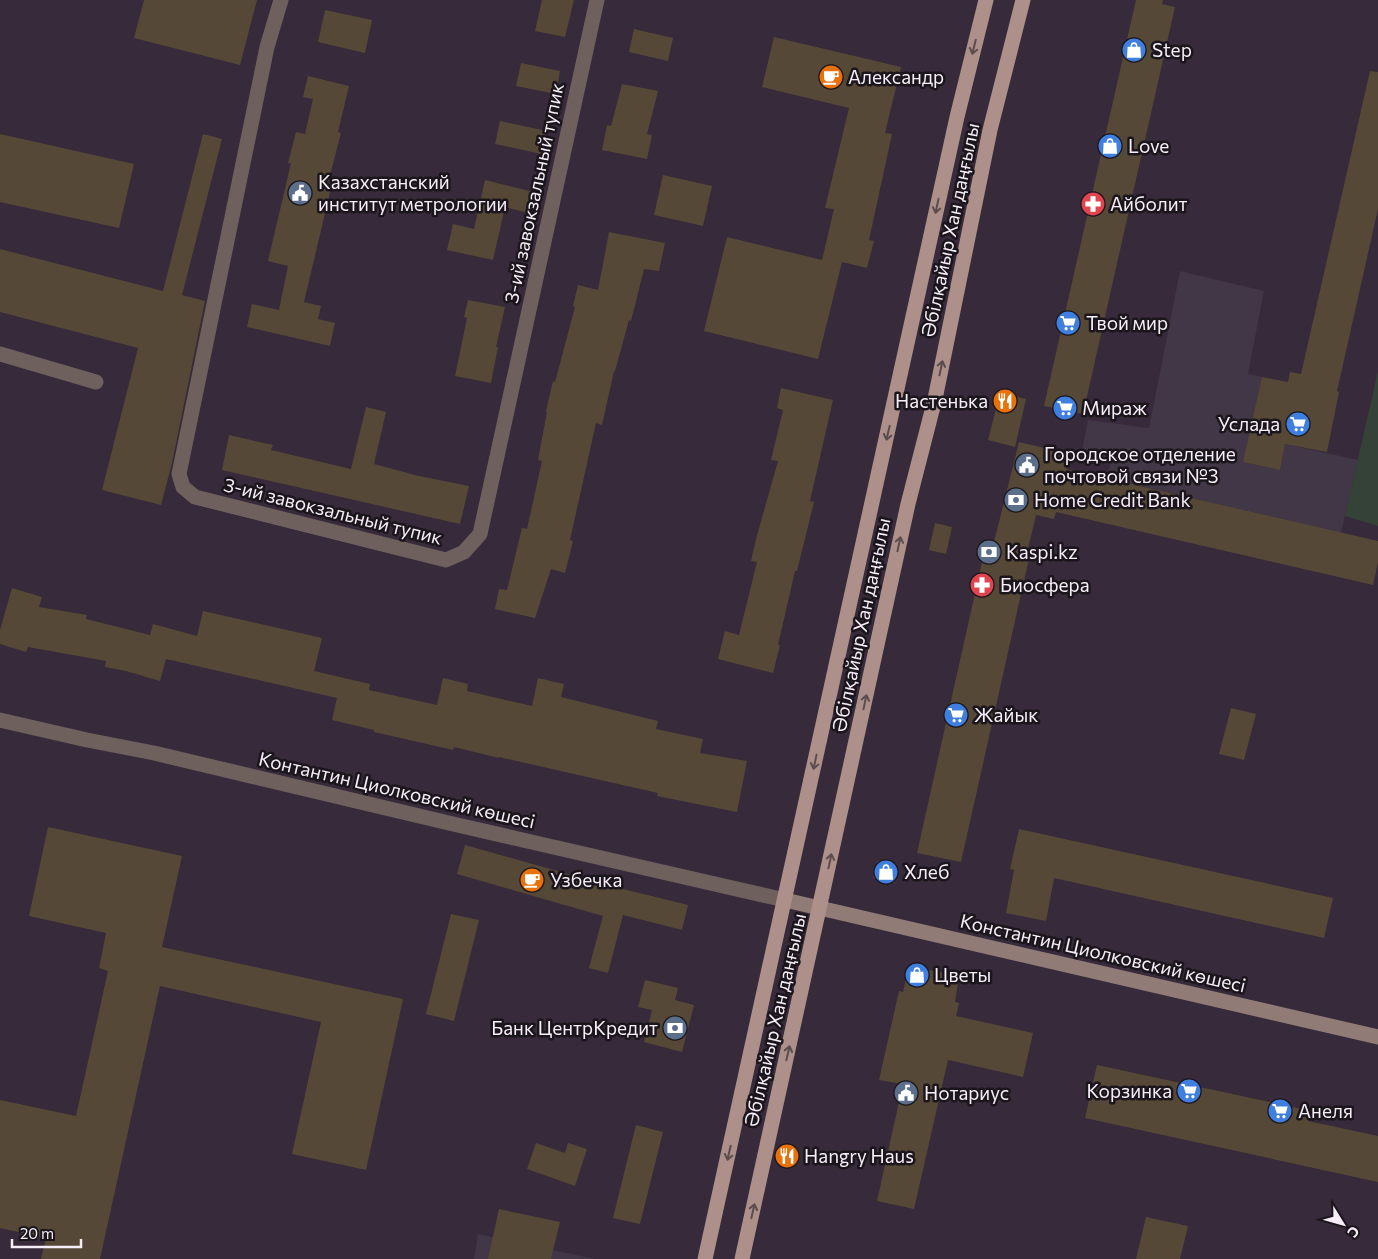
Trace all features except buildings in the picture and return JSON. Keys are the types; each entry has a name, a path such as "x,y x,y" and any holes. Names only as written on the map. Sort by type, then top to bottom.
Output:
{"main road":[{"name":"Әбілқайыр Хан даңғылы","path":"705,1259 956,117 986,0"},
{"name":"Әбілқайыр Хан даңғылы","path":"742,1259 908,504 935,399 990,130 1023,0"}],"street":[{"name":"3-ий завокзальный тупик","path":"281,0 267,47 179,474 183,487 195,498 446,560 464,552 480,534 597,0"},
{"path":"0,354 96,382"},
{"name":"Контантин Циолковский көшесі","path":"0,720 154,753 434,820 785,900"},
{"name":"Константин Циолковский көшесі","path":"785,900 1378,1037"}],"shaded area":[{"path":"1180,271 1264,291 1248,374 1262,377 1244,462 1280,470 1285,444 1358,460 1341,533 1107,478 1111,461 1081,456 1088,420 1149,428"},
{"path":"478,1234 595,1259 474,1259"}],"green space":[{"path":"1378,371 1378,526 1345,516"}],"place":[{"name":"Step","path":"1134,50"},
{"name":"Александр","path":"831,77"},
{"name":"Love","path":"1110,146"},
{"name":"Казахстанский институт метрологии","path":"300,193"},
{"name":"Айболит","path":"1093,204"},
{"name":"Твой мир","path":"1068,323"},
{"name":"Настенька","path":"1005,401"},
{"name":"Мираж","path":"1065,408"},
{"name":"Услада","path":"1298,424"},
{"name":"Городское отделение почтовой связи №3","path":"1027,465"},
{"name":"Home Credit Bank","path":"1016,500"},
{"name":"Kaspi.kz","path":"989,552"},
{"name":"Биосфера","path":"982,585"},
{"name":"Жайык","path":"956,715"},
{"name":"Хлеб","path":"886,872"},
{"name":"Узбечка","path":"532,880"},
{"name":"Цветы","path":"917,975"},
{"name":"Банк ЦентрКредит","path":"675,1028"},
{"name":"Корзинка","path":"1189,1091"},
{"name":"Нотариус","path":"906,1093"},
{"name":"Анеля","path":"1280,1111"},
{"name":"Hangry Haus","path":"787,1156"}]}
